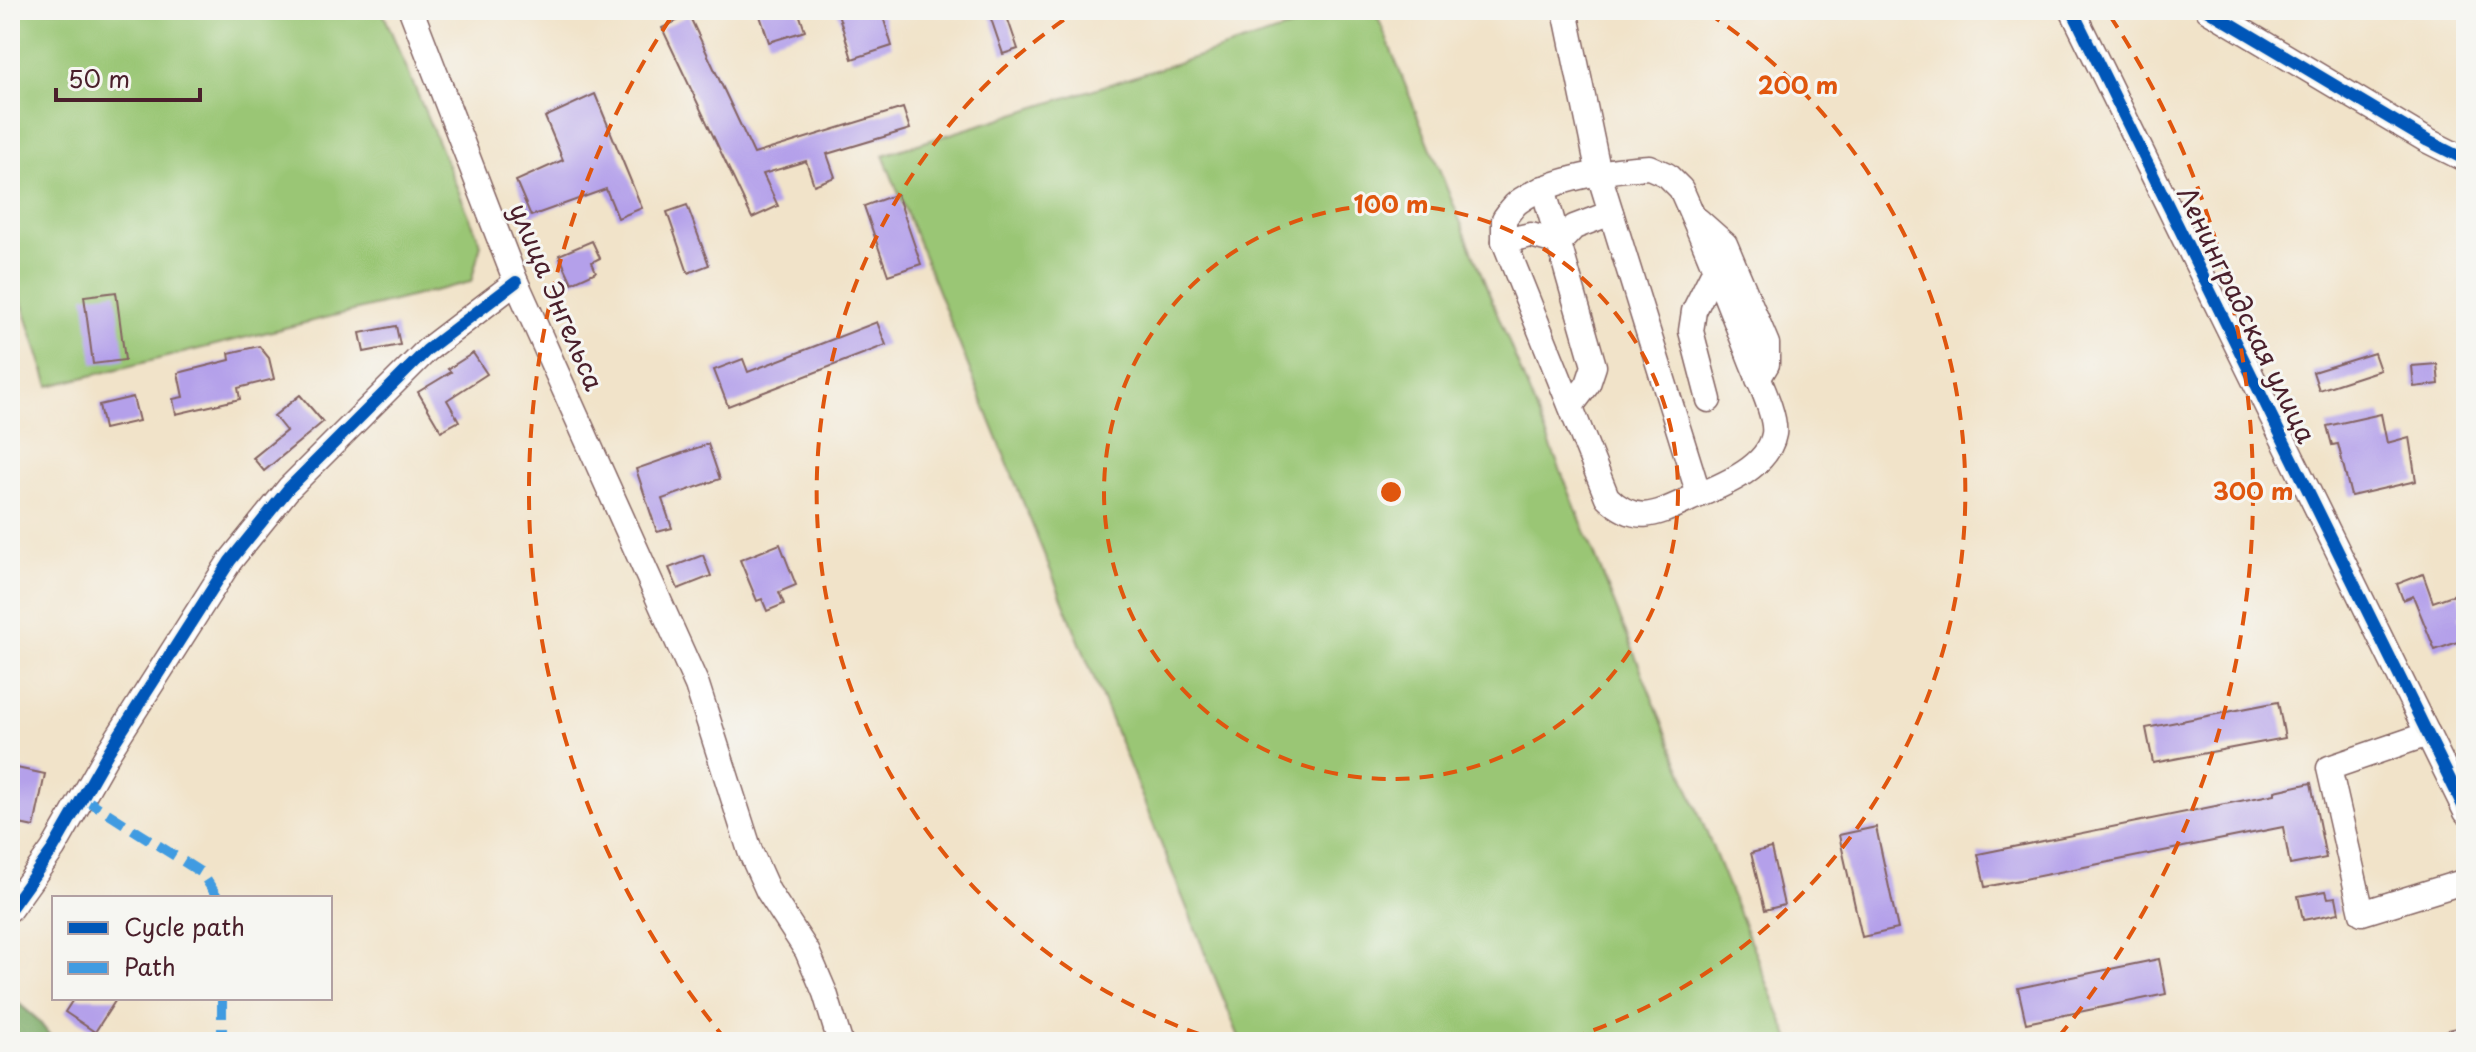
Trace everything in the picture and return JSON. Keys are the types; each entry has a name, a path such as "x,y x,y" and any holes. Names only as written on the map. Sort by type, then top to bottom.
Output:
{"street":[{"name":"улица Энгельса","path":"411,10 516,282 697,685 750,851 768,891 807,951 825,993 840,1042"},
{"path":"1565,10 1599,174 1699,495"},
{"name":"Ленинградская улица","path":"2072,10 2466,812"},
{"path":"2208,10 2428,141 2466,160"},
{"path":"1649,167 1667,175 1681,189 1771,411 1774,433 1765,452 1751,468 1699,495 1647,515 1622,512 1607,497 1504,241 1504,219 1517,202 1543,188 1599,174 1649,167"},
{"path":"1543,188 1594,366 1588,384 1571,406"},
{"path":"1559,243 1574,227 1611,213"},
{"path":"1693,216 1725,244 1767,344 1767,364 1758,379"},
{"path":"1504,241 1531,235 1559,243"},
{"path":"1709,400 1691,331 1694,311 1715,269"},
{"path":"10,909 53,849 109,751 230,561 289,488 427,350 516,282"},
{"path":"2428,734 2329,768 2362,913 2466,881"},
{"path":"2452,1042 2466,1039"}],"green space":[{"path":"10,10 382,10 481,244 471,282 49,386 10,266"},
{"path":"1347,10 1375,10 1791,1042 1241,1042 883,155"},
{"path":"10,996 37,1019 55,1042 10,1042"}],"building":[{"path":"758,10 798,10 805,31 769,42"},
{"path":"837,10 881,10 892,46 852,59"},
{"path":"1005,11 1018,49 1003,54 990,16"},
{"path":"689,15 754,154 903,108 910,129 827,154 835,177 814,185 806,161 763,174 778,206 752,218 662,28"},
{"path":"595,94 642,208 618,218 606,189 531,216 516,181 563,160 545,117"},
{"path":"897,194 921,264 888,275 864,206"},
{"path":"687,205 709,265 688,273 667,212"},
{"path":"592,241 600,258 592,262 596,272 572,283 559,255"},
{"path":"116,292 125,360 93,364 84,296"},
{"path":"877,322 886,345 728,406 714,370 743,359 748,372"},
{"path":"396,326 400,345 364,352 360,333"},
{"path":"259,346 269,358 274,379 238,388 240,399 176,414 173,399 183,397 178,373 230,360 229,353"},
{"path":"473,353 487,374 447,400 459,421 441,431 418,392 451,372 448,369"},
{"path":"2374,353 2380,370 2319,390 2313,372"},
{"path":"2437,364 2439,384 2414,387 2412,366"},
{"path":"300,395 323,422 264,471 253,458 286,431 274,416"},
{"path":"133,397 139,421 104,429 99,405"},
{"path":"2381,414 2387,443 2409,437 2416,481 2351,496 2338,444 2332,445 2327,426"},
{"path":"708,444 720,479 662,499 672,528 657,532 636,469"},
{"path":"780,544 796,585 779,592 784,604 767,611 762,599 757,601 740,560"},
{"path":"703,555 711,576 678,589 669,568"},
{"path":"2423,574 2433,602 2458,593 2465,613 2459,615 2466,639 2435,650 2413,596 2403,600 2397,584"},
{"path":"2278,702 2285,738 2153,763 2146,728"},
{"path":"12,767 45,774 34,827 10,822"},
{"path":"2311,783 2326,858 2290,865 2283,827 1985,887 1978,854 2275,794 2275,791"},
{"path":"1876,827 1898,929 1862,937 1839,835"},
{"path":"1771,848 1784,905 1765,910 1751,853"},
{"path":"2326,891 2328,898 2336,897 2339,913 2303,920 2298,896"},
{"path":"2159,959 2166,994 2026,1023 2018,988"},
{"path":"73,1000 116,1000 95,1032 65,1012"}],"marked path":[{"path":"82,797 202,873 217,896"},
{"path":"222,1000 222,1042"}],"cycle path":[{"path":"2072,10 2466,812"},
{"path":"2208,10 2428,141 2466,160"},
{"path":"10,909 53,849 109,751 230,561 289,488 427,350 516,282"}]}
